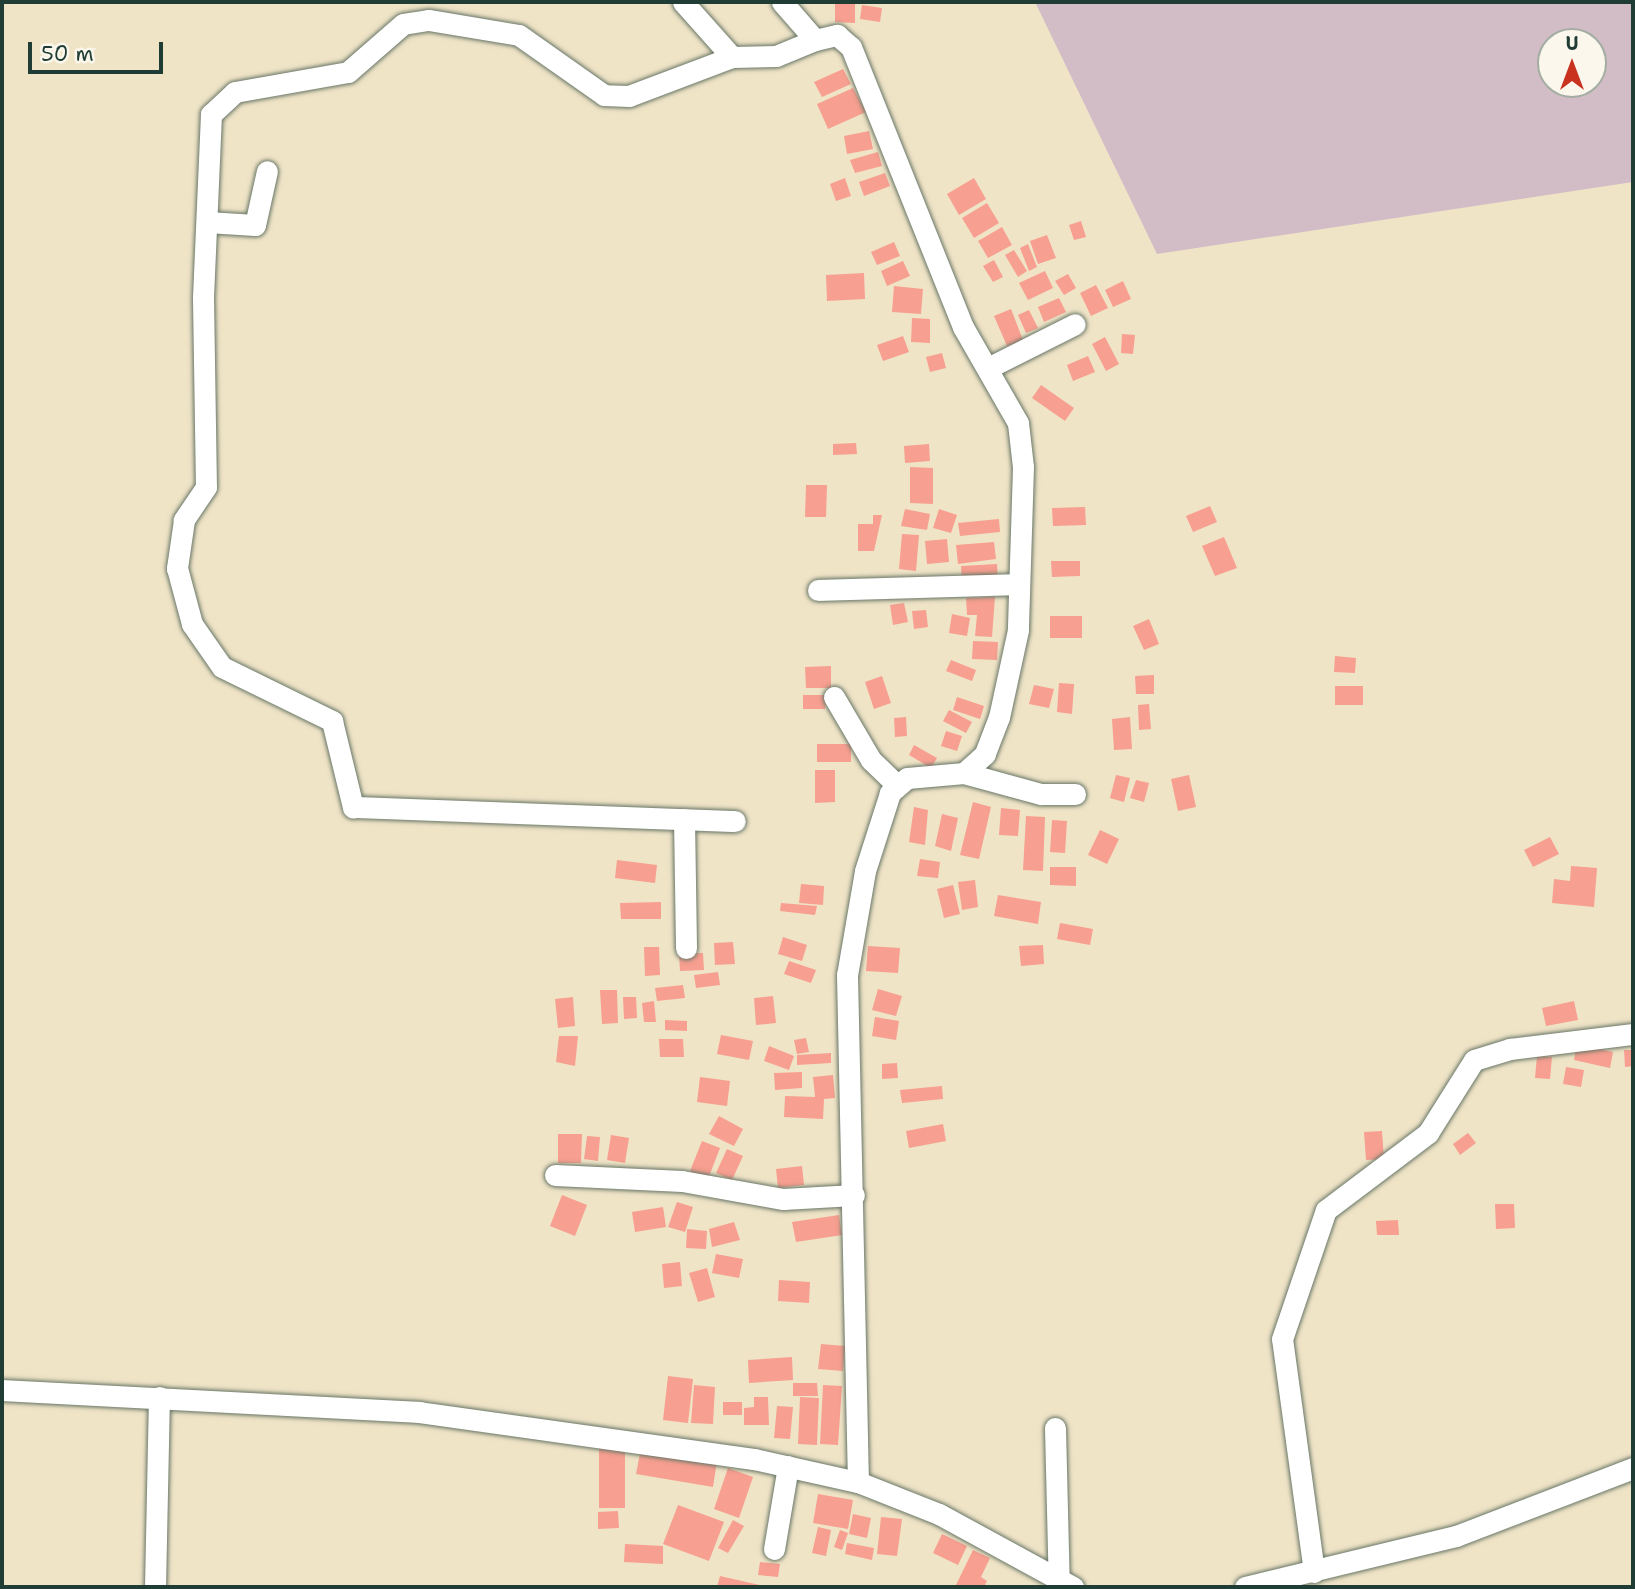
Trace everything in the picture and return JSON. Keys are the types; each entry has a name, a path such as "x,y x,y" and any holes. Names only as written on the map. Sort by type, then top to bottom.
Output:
{"street":[{"path":"683,2 732,57"},
{"path":"782,2 815,40"},
{"path":"735,821 353,807 332,721 240,679 206,648 192,624 177,562 184,520 206,487 207,222 211,114 235,92 348,72 403,24 428,20 519,35 604,95 629,96 732,57 776,56 837,34 851,47 963,327 1018,423 1018,630 999,717 985,754 964,774"},
{"path":"207,222 250,229 259,218 267,171"},
{"path":"988,368 1075,324"},
{"path":"818,590 1019,584"},
{"path":"834,697 871,760 897,785"},
{"path":"897,785 964,774 1041,794 1075,794"},
{"path":"858,1482 854,1195 847,975 874,838 897,785"},
{"path":"684,819 686,948"},
{"path":"1314,1572 1283,1339 1326,1210 1428,1133 1474,1060 1510,1049 1633,1034"},
{"path":"555,1175 682,1181 783,1199 854,1195"},
{"path":"2,1390 159,1397 486,1419 788,1466 858,1482 939,1514 1064,1586"},
{"path":"155,1587 159,1397"},
{"path":"1055,1428 1064,1586"},
{"path":"774,1549 788,1466"},
{"path":"1245,1587 1456,1536 1633,1468"}],"shaded area":[{"path":"1035,2 1633,2 1633,182 1157,254"}],"building":[{"path":"835,2 855,2 855,23 835,22"},
{"path":"862,5 882,8 880,22 860,19"},
{"path":"843,69 851,84 822,97 814,82"},
{"path":"853,88 866,112 828,129 817,104"},
{"path":"869,131 873,149 847,154 844,136"},
{"path":"878,152 882,166 855,173 850,160"},
{"path":"885,173 890,186 864,196 859,182"},
{"path":"845,178 851,196 836,201 830,184"},
{"path":"974,178 986,199 959,215 947,194"},
{"path":"987,203 999,223 974,238 962,218"},
{"path":"1081,221 1086,237 1074,240 1069,225"},
{"path":"1002,227 1012,245 988,258 978,241"},
{"path":"1047,235 1056,258 1038,264 1030,241"},
{"path":"894,242 900,256 877,265 871,252"},
{"path":"1028,244 1037,267 1029,271 1020,248"},
{"path":"1014,250 1027,271 1018,277 1005,255"},
{"path":"994,260 1003,277 993,282 983,266"},
{"path":"903,261 910,276 887,286 881,271"},
{"path":"1045,271 1053,288 1028,300 1019,283"},
{"path":"864,273 865,299 827,301 826,275"},
{"path":"1068,274 1076,288 1064,295 1055,281"},
{"path":"1123,281 1131,299 1113,307 1105,290"},
{"path":"1096,285 1108,308 1091,316 1080,293"},
{"path":"894,286 923,289 921,314 892,312"},
{"path":"1059,298 1066,312 1044,322 1038,307"},
{"path":"1011,309 1023,340 1007,346 994,316"},
{"path":"1029,310 1038,328 1026,333 1018,315"},
{"path":"912,318 930,319 930,343 911,342"},
{"path":"1122,334 1135,335 1133,354 1121,353"},
{"path":"903,336 909,352 883,361 877,345"},
{"path":"1105,337 1119,364 1106,371 1092,344"},
{"path":"942,353 946,368 930,372 926,357"},
{"path":"1088,356 1095,372 1073,381 1067,365"},
{"path":"1041,385 1074,408 1065,421 1032,398"},
{"path":"856,443 857,454 833,455 833,444"},
{"path":"929,444 930,461 905,463 904,446"},
{"path":"910,467 933,468 933,504 910,503"},
{"path":"806,485 827,485 826,517 805,517"},
{"path":"1210,506 1217,522 1193,532 1186,516"},
{"path":"1085,507 1086,525 1053,526 1052,508"},
{"path":"905,509 930,514 927,530 901,526"},
{"path":"939,509 957,515 951,533 933,528"},
{"path":"873,515 882,515 874,551 858,551 858,524 873,524"},
{"path":"999,519 1000,532 960,536 958,523"},
{"path":"902,534 919,535 916,571 899,569"},
{"path":"1224,537 1237,568 1215,576 1202,546"},
{"path":"947,539 949,562 927,564 925,541"},
{"path":"994,542 996,559 958,564 956,545"},
{"path":"1051,561 1080,561 1080,576 1052,577"},
{"path":"997,564 998,582 962,584 961,566"},
{"path":"995,597 992,637 975,636 977,615 967,615 966,598"},
{"path":"904,603 908,622 893,625 890,605"},
{"path":"926,610 928,627 914,629 912,611"},
{"path":"952,614 970,618 967,636 949,633"},
{"path":"1050,616 1082,616 1082,638 1050,638"},
{"path":"1149,619 1159,644 1144,650 1133,626"},
{"path":"973,641 998,642 997,660 972,659"},
{"path":"1335,656 1356,658 1355,673 1334,672"},
{"path":"951,660 976,670 972,681 946,671"},
{"path":"831,666 831,688 806,688 805,667"},
{"path":"1154,675 1154,694 1136,694 1135,676"},
{"path":"882,676 891,703 874,709 865,682"},
{"path":"1059,683 1074,684 1072,714 1057,712"},
{"path":"1034,685 1054,689 1049,708 1029,704"},
{"path":"1335,686 1363,686 1363,705 1335,705"},
{"path":"803,695 826,695 825,709 803,709"},
{"path":"957,697 984,706 980,719 953,710"},
{"path":"1149,704 1151,729 1139,730 1138,705"},
{"path":"949,710 972,722 966,733 943,721"},
{"path":"906,717 907,736 895,737 894,718"},
{"path":"1130,717 1132,749 1114,750 1112,719"},
{"path":"946,731 962,736 957,751 941,746"},
{"path":"817,744 851,744 851,762 817,762"},
{"path":"914,745 937,758 931,768 909,755"},
{"path":"815,770 835,770 835,802 815,803"},
{"path":"1116,775 1130,778 1124,802 1110,798"},
{"path":"1189,775 1196,807 1178,811 1171,779"},
{"path":"1136,780 1149,783 1144,802 1130,798"},
{"path":"973,802 991,807 979,859 960,855"},
{"path":"914,807 928,810 925,845 909,842"},
{"path":"1001,808 1020,810 1018,836 999,835"},
{"path":"942,814 958,818 951,851 935,846"},
{"path":"1026,816 1045,817 1043,871 1023,870"},
{"path":"1052,820 1067,821 1065,853 1050,852"},
{"path":"1100,830 1119,839 1107,864 1088,855"},
{"path":"1550,837 1559,854 1533,867 1524,850"},
{"path":"920,859 940,862 938,878 917,876"},
{"path":"617,860 657,865 655,883 615,878"},
{"path":"1571,866 1597,868 1594,907 1552,903 1554,879 1570,881"},
{"path":"1050,867 1076,867 1076,886 1050,885"},
{"path":"975,880 978,907 962,910 958,882"},
{"path":"801,884 824,886 823,905 799,903"},
{"path":"953,885 960,914 944,918 937,889"},
{"path":"998,895 1041,902 1038,924 994,916"},
{"path":"661,902 661,919 621,919 620,903"},
{"path":"781,903 817,906 815,915 780,911"},
{"path":"1060,923 1093,929 1090,945 1057,939"},
{"path":"783,937 807,945 802,961 778,954"},
{"path":"733,942 735,964 715,965 714,943"},
{"path":"1043,945 1044,964 1021,966 1019,946"},
{"path":"868,946 900,948 898,973 866,971"},
{"path":"644,947 659,947 660,975 645,976"},
{"path":"703,953 704,970 680,971 679,954"},
{"path":"789,961 816,970 811,983 784,974"},
{"path":"718,972 720,985 696,988 694,975"},
{"path":"683,985 685,998 657,1001 655,988"},
{"path":"878,989 902,996 896,1016 872,1010"},
{"path":"600,990 617,990 618,1023 602,1024"},
{"path":"773,996 776,1023 756,1025 754,998"},
{"path":"573,997 575,1026 558,1028 555,999"},
{"path":"623,997 636,997 637,1018 624,1019"},
{"path":"654,1001 656,1022 644,1022 642,1003"},
{"path":"1574,1001 1578,1020 1546,1026 1542,1008"},
{"path":"875,1017 899,1021 896,1040 872,1036"},
{"path":"665,1020 687,1021 687,1031 665,1030"},
{"path":"721,1035 753,1041 749,1060 717,1054"},
{"path":"559,1036 578,1036 575,1066 556,1062"},
{"path":"806,1038 809,1052 797,1054 794,1040"},
{"path":"659,1039 683,1039 684,1057 660,1057"},
{"path":"1577,1044 1613,1052 1610,1068 1574,1060"},
{"path":"769,1046 794,1056 789,1070 764,1061"},
{"path":"1624,1050 1633,1050 1633,1066 1625,1067"},
{"path":"831,1053 831,1063 797,1065 797,1055"},
{"path":"1537,1056 1552,1057 1550,1079 1535,1078"},
{"path":"897,1063 898,1078 882,1079 882,1064"},
{"path":"1566,1067 1584,1070 1581,1087 1563,1084"},
{"path":"802,1072 802,1088 775,1090 774,1073"},
{"path":"833,1075 835,1098 824,1099 823,1119 784,1117 785,1096 815,1097 813,1077"},
{"path":"700,1077 730,1081 727,1106 697,1102"},
{"path":"942,1086 943,1099 902,1103 900,1090"},
{"path":"719,1116 743,1129 734,1146 709,1134"},
{"path":"943,1124 946,1141 909,1148 906,1131"},
{"path":"1382,1131 1384,1159 1366,1160 1364,1132"},
{"path":"1468,1133 1476,1143 1460,1155 1453,1144"},
{"path":"558,1134 582,1134 581,1163 558,1163"},
{"path":"611,1135 629,1138 625,1163 607,1160"},
{"path":"587,1136 600,1137 598,1161 584,1159"},
{"path":"702,1141 720,1148 708,1179 690,1171"},
{"path":"727,1149 743,1156 732,1180 716,1173"},
{"path":"802,1166 804,1185 778,1188 776,1169"},
{"path":"562,1195 587,1205 575,1236 550,1226"},
{"path":"677,1202 693,1207 685,1232 668,1227"},
{"path":"1495,1204 1514,1204 1515,1228 1496,1229"},
{"path":"663,1207 666,1227 635,1232 632,1212"},
{"path":"839,1215 842,1235 796,1242 792,1222"},
{"path":"1398,1220 1399,1235 1377,1235 1376,1221"},
{"path":"734,1222 740,1240 712,1247 709,1229"},
{"path":"687,1229 707,1231 706,1249 686,1248"},
{"path":"716,1254 743,1259 739,1278 712,1273"},
{"path":"680,1262 682,1286 664,1288 662,1264"},
{"path":"707,1268 715,1297 698,1302 689,1273"},
{"path":"779,1280 810,1282 809,1303 778,1301"},
{"path":"821,1344 845,1346 843,1371 818,1369"},
{"path":"792,1357 793,1380 749,1383 748,1360"},
{"path":"668,1376 693,1379 688,1423 663,1420"},
{"path":"793,1383 817,1383 818,1396 793,1396"},
{"path":"694,1385 715,1387 713,1424 691,1423"},
{"path":"823,1385 842,1386 838,1445 820,1444"},
{"path":"754,1397 768,1397 769,1425 744,1425 744,1408 754,1407"},
{"path":"800,1397 819,1398 817,1445 798,1444"},
{"path":"723,1402 742,1402 742,1415 723,1415"},
{"path":"777,1406 793,1407 790,1439 774,1438"},
{"path":"599,1445 625,1445 625,1508 599,1508"},
{"path":"641,1448 717,1461 713,1487 636,1474"},
{"path":"728,1468 753,1477 739,1518 714,1509"},
{"path":"818,1494 853,1500 848,1529 813,1523"},
{"path":"678,1505 724,1522 709,1561 663,1544"},
{"path":"618,1511 619,1528 598,1529 598,1512"},
{"path":"853,1514 871,1518 867,1538 849,1534"},
{"path":"881,1517 902,1519 897,1556 877,1554"},
{"path":"733,1520 744,1526 728,1553 718,1548"},
{"path":"818,1527 831,1530 826,1556 812,1553"},
{"path":"840,1530 848,1533 842,1550 834,1547"},
{"path":"942,1534 967,1546 958,1565 933,1553"},
{"path":"847,1543 874,1548 872,1560 845,1554"},
{"path":"625,1544 663,1546 663,1564 624,1562"},
{"path":"973,1550 990,1558 981,1577 987,1581 984,1587 955,1587"},
{"path":"760,1562 780,1564 778,1577 758,1575"},
{"path":"720,1576 764,1586 764,1587 717,1587"}]}
